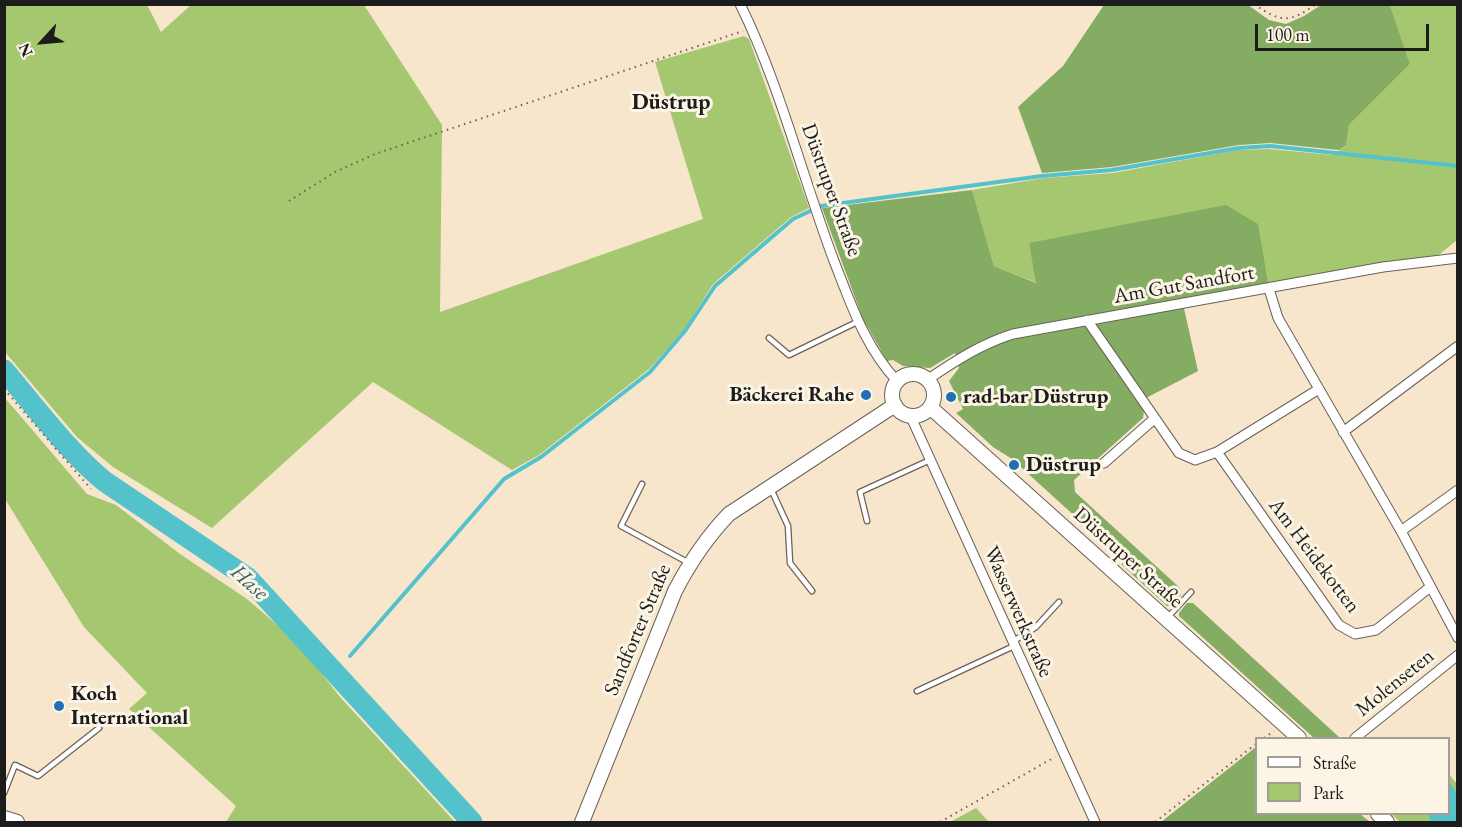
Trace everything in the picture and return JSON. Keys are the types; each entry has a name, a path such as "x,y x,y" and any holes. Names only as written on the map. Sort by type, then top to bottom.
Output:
{"street":[{"name":"Düstruper Straße","path":"740,4 752,28 815,209 858,322 879,360 897,381"},
{"name":"Am Gut Sandfort","path":"927,380 990,341 1087,320 1383,267 1458,258"},
{"path":"1269,289 1278,318 1401,531 1429,588 1458,638"},
{"path":"1087,320 1179,453 1195,460 1217,452 1319,389"},
{"path":"1343,432 1458,346"},
{"path":"915,374 927,380 933,390 930,407 921,414 910,415 895,405 892,392 897,381 915,374"},
{"name":"Sandforter Straße","path":"582,822 656,637 689,563 709,535 729,514 895,405"},
{"name":"Düstruper Straße","path":"930,407 1298,737"},
{"name":"Wasserwerkstraße","path":"910,415 1095,822"},
{"path":"1104,463 1154,419"},
{"name":"Am Heidekotten","path":"1217,452 1339,625 1355,634 1376,630 1429,588"},
{"path":"1401,531 1458,490"},
{"name":"Molenseten","path":"1356,737 1458,655"},
{"path":"4,818 17,822"}],"lane":[{"path":"769,338 789,356 858,322"},
{"path":"867,521 860,492 930,460"},
{"path":"642,484 621,526 689,563"},
{"path":"770,487 788,526 790,563 812,591"},
{"path":"1165,620 1191,592"},
{"path":"917,691 1013,644 1036,627 1059,602"},
{"path":"4,793 15,765 38,776 99,728"}],"path":[{"path":"1254,4 1270,16 1286,20 1302,14 1316,4"},
{"path":"289,201 335,172 375,154 752,28"},
{"path":"4,389 91,489"},
{"path":"1155,822 1255,746"},
{"path":"940,822 1062,753"}],"green space":[{"path":"4,5 147,5 161,32 191,5 364,5 442,125 440,312 703,219 655,62 744,36 749,39 809,208 791,217 713,284 684,330 649,369 539,455 512,470 373,382 212,528 113,467 77,437 5,352"},
{"path":"1104,5 1248,5 1269,20 1286,24 1321,5 1390,5 1410,64 1349,125 1346,145 1339,150 1270,143 1239,145 1112,167 1042,173 1018,107 1063,66"},
{"path":"1390,5 1457,5 1457,240 1434,259 1269,289 1029,243 1037,283 994,266 972,190 1044,178 1113,173 1238,150 1269,149 1333,155 1346,145 1349,125 1410,64"},
{"path":"972,190 994,266 1036,283 1029,243 1226,205 1258,224 1269,289 1183,304 1198,371 1146,398 1143,418 1074,480 1075,492 1180,588 1181,595 1171,605 1167,606 1122,565 1122,559 1012,459 993,447 956,413 963,409 949,381 959,368 955,353 930,368 903,366 893,360 887,361 863,319 822,208"},
{"path":"5,398 87,494 116,505 180,554 247,599 297,642 340,697 455,822 226,822 236,806 129,709 147,693 84,627 5,499"},
{"path":"1187,603 1193,603 1339,737 1313,737 1179,616"},
{"path":"1255,748 1255,815 1361,815 1370,822 1161,822"},
{"path":"1450,775 1457,784 1457,822 1400,822 1392,815 1450,815"},
{"path":"976,808 989,822 950,822"}],"water":[{"path":"1450,784 1457,796 1457,822 1431,822 1428,815 1450,815"}],"waterway":[{"path":"350,656 504,479 541,457 650,372 685,331 715,286 793,219 821,206 1042,176 1112,170 1239,148 1270,146 1458,166"},
{"name":"Hase","path":"4,370 64,442 104,481 248,578 472,822"},
{"name":"Hase","path":"339,676 342,670"}],"place":[{"name":"Bäckerei Rahe","path":"866,395"},
{"name":"rad-bar Düstrup","path":"951,397"},
{"name":"Düstrup","path":"1014,465"},
{"name":"Koch International","path":"59,706"}],"district":[{"name":"Düstrup","path":"671,103"}]}
